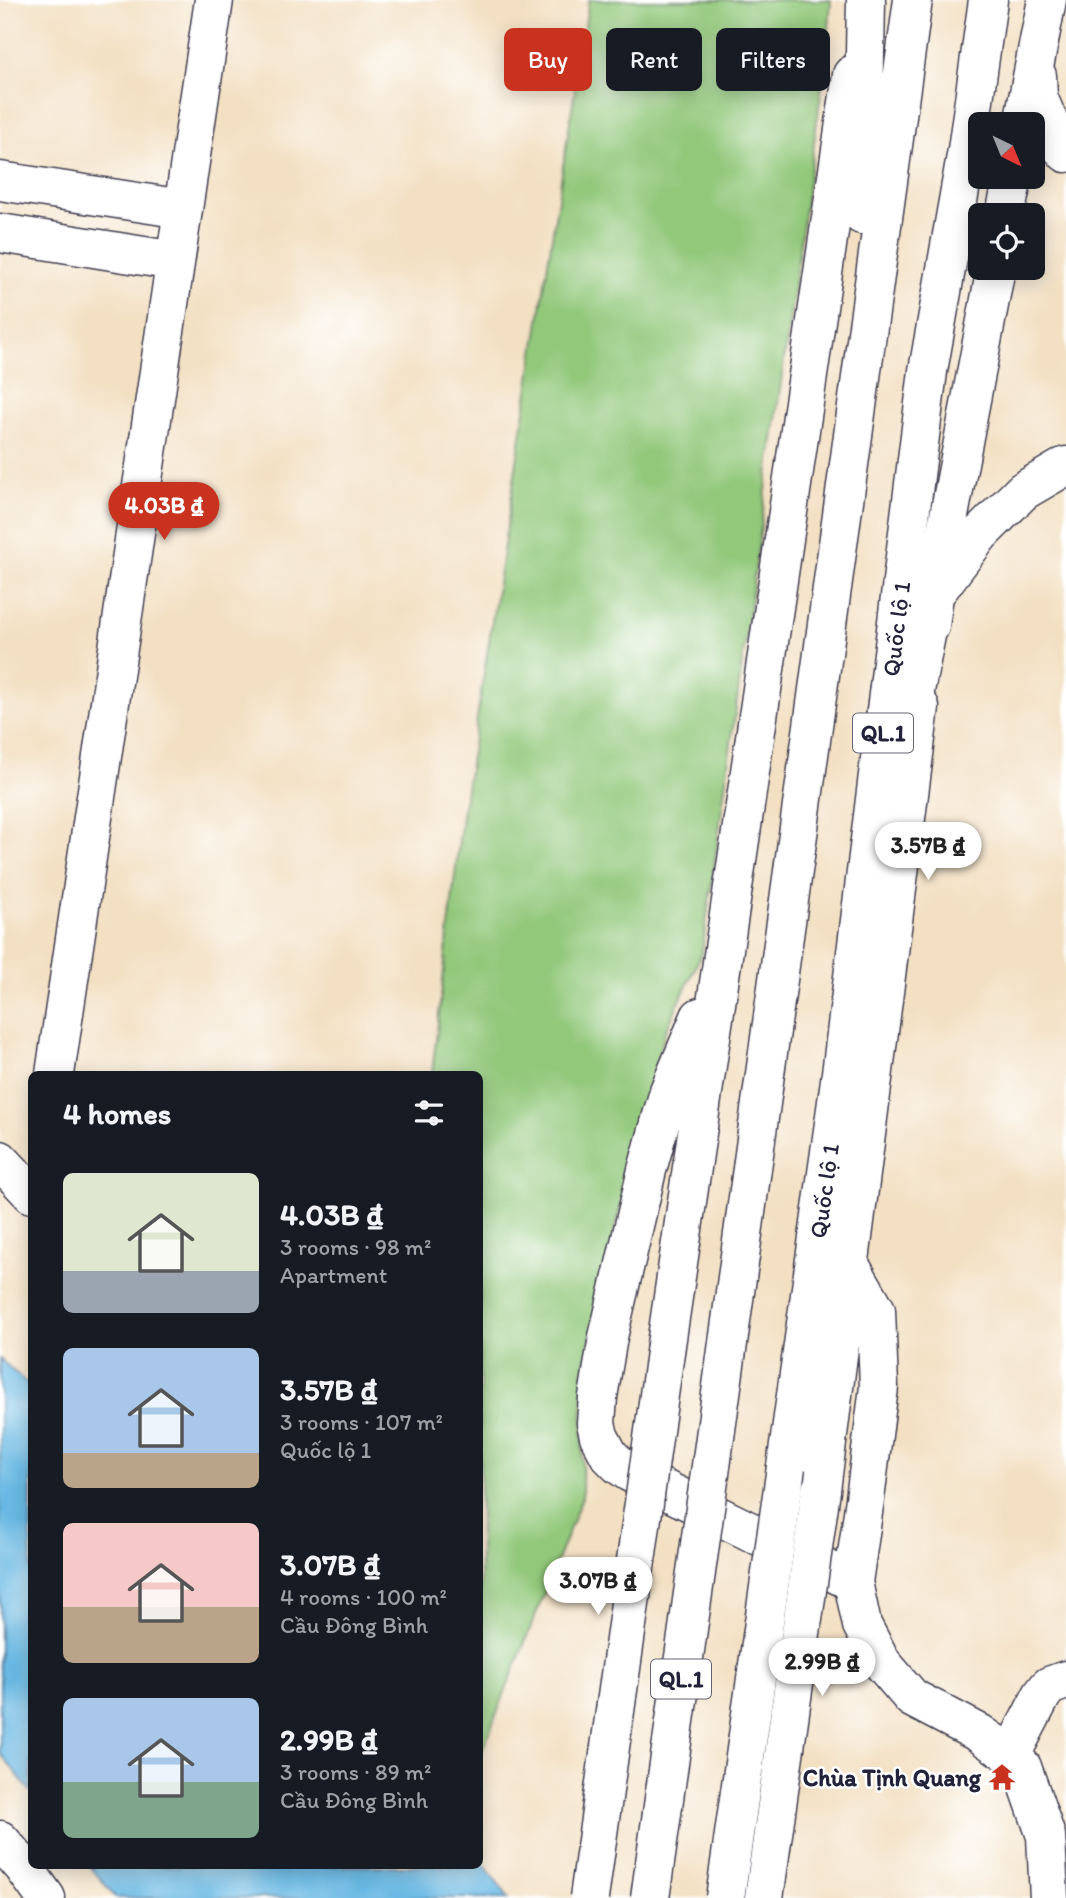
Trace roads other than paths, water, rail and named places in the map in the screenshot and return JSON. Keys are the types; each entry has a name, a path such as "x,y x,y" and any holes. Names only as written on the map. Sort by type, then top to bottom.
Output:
{"main road":[{"path":"55,1071 214,0"},
{"path":"859,392 865,0"},
{"path":"589,1898 666,1345 865,0"},
{"name":"QL.1","path":"650,1898 913,0"},
{"name":"Quốc lộ 1","path":"725,1898 842,1066 928,371 967,150 988,0"},
{"path":"967,150 1002,0"},
{"path":"1025,112 1046,0"},
{"path":"1035,56 1038,97 1058,144 1066,153"},
{"path":"0,181 183,209"},
{"path":"0,233 175,261"},
{"path":"842,1066 994,280"},
{"path":"764,1898 821,1490 934,595 980,534 1023,492 1066,466"},
{"path":"722,963 669,1091 647,1170 608,1337 596,1423 599,1436 609,1455 619,1465 853,1582"},
{"path":"0,1160 28,1190"},
{"path":"850,1265 876,1310 878,1387 853,1582 862,1625 882,1663 912,1698 979,1733 1011,1755 1022,1767 1046,1836 1049,1898"},
{"path":"1011,1755 1042,1695 1049,1686 1066,1680"},
{"path":"0,1840 46,1898"}],"water":[{"path":"0,1359 28,1384 28,1788 0,1753"},
{"path":"483,1863 509,1898 116,1898 92,1869 483,1869"}],"place":[{"name":"Chùa Tịnh Quang","path":"1002,1777"}]}
